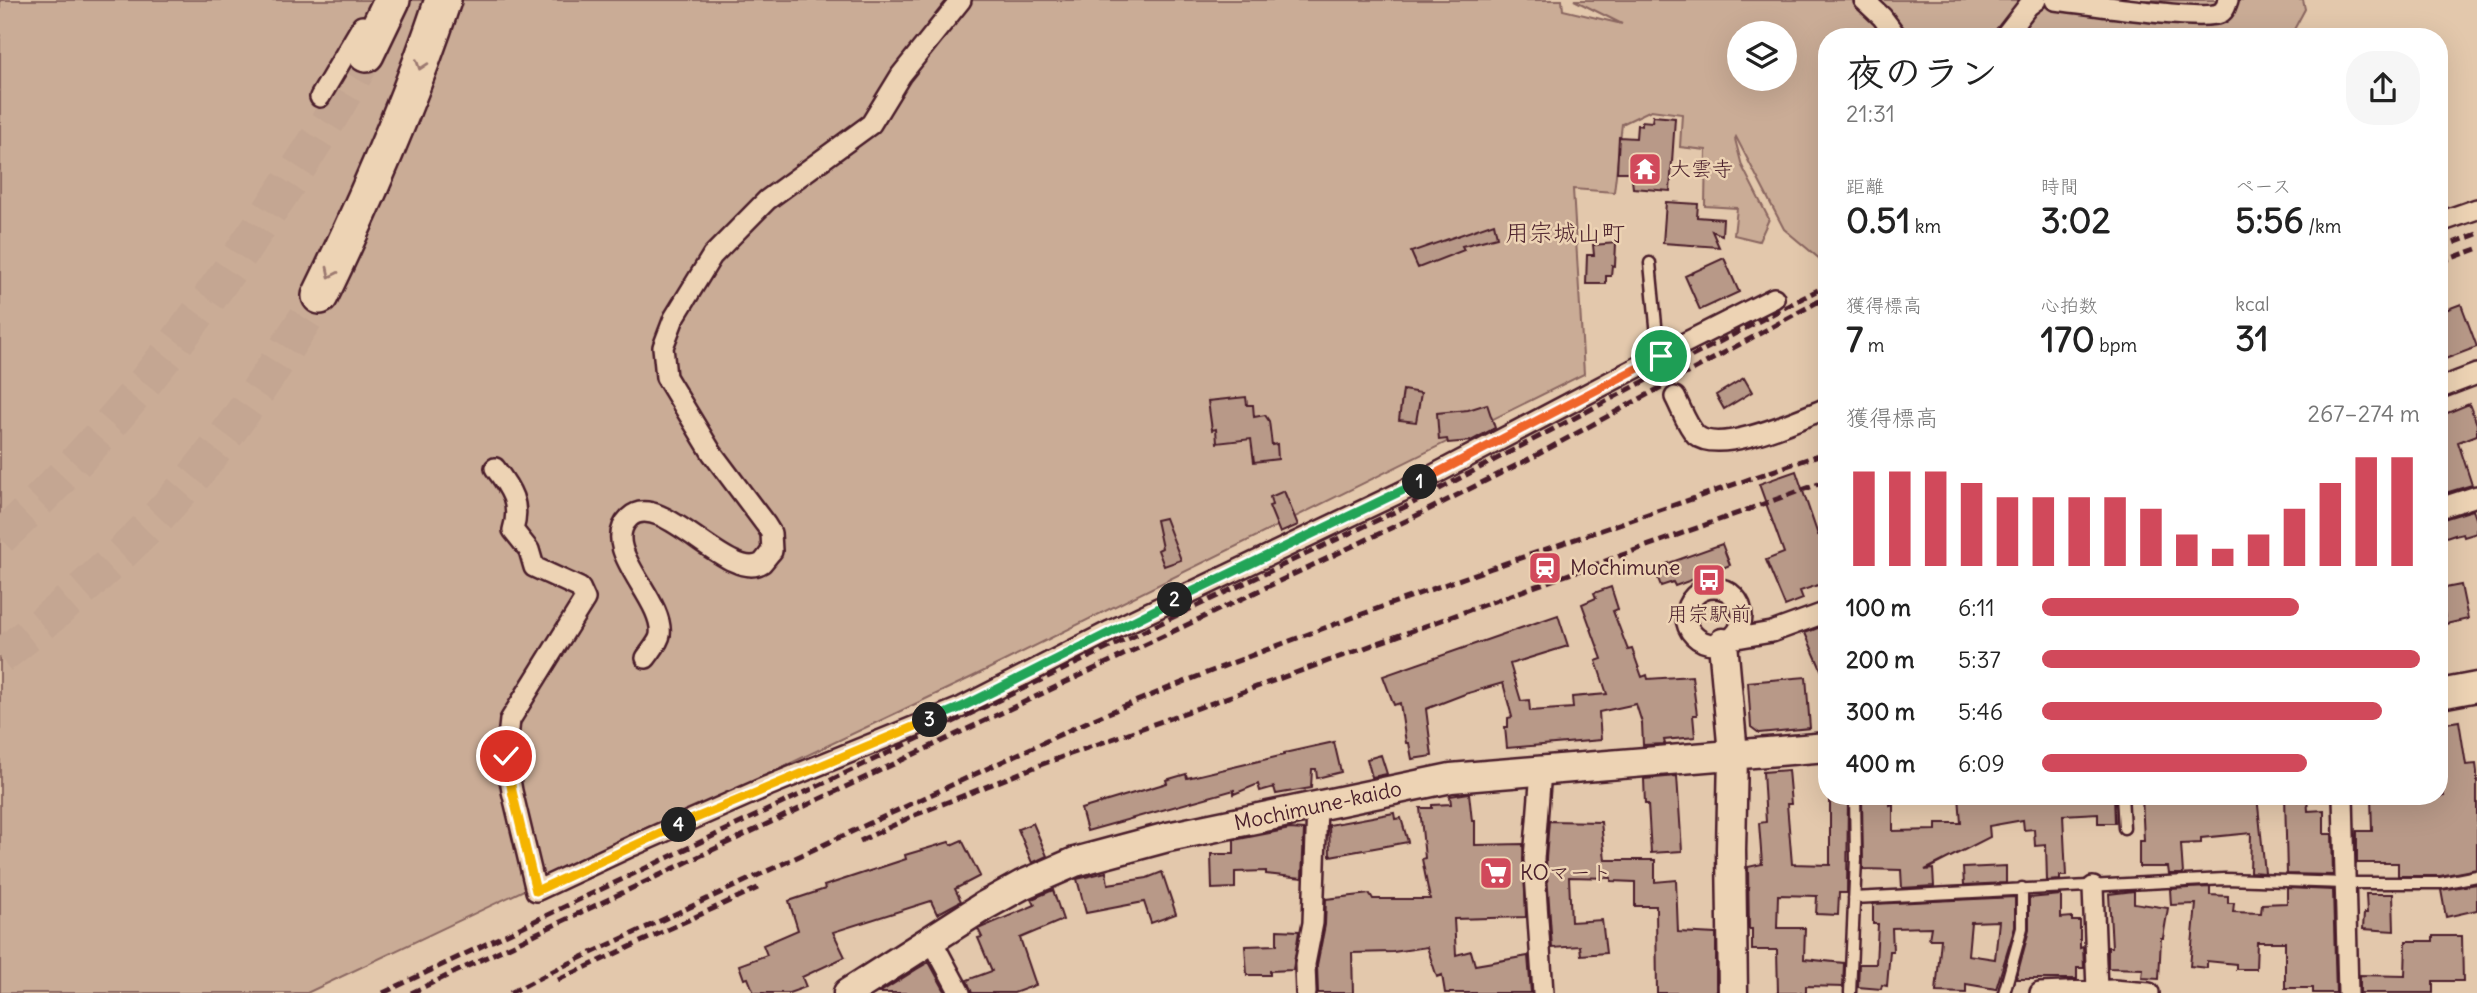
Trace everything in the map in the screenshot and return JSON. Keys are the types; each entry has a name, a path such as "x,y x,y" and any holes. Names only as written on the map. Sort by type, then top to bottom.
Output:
{"highway":[{"path":"366,54 392,0"},
{"path":"320,296 387,152 417,77 443,0"}],"main road":[{"path":"1727,641 1733,754 1733,993"},
{"path":"2448,692 2477,687"},
{"name":"Mochimune-kaido","path":"865,988 931,939 1022,885 1075,862 1168,837 1451,778 1818,748"}],"street":[{"path":"320,97 345,58 374,0"},
{"path":"646,658 660,636 658,619 622,550 620,532 635,513 658,513 730,560 746,566 761,564 772,551 771,533 766,524 712,453 666,377 663,347 674,317 712,256 767,200 872,124 901,75 961,0"},
{"path":"1864,0 1890,28"},
{"path":"2011,28 2036,0"},
{"path":"2056,0 2192,16 2220,13 2226,8 2228,0"},
{"path":"2448,219 2477,209"},
{"path":"495,468 508,486 518,515 513,530 529,550 534,567 580,588 585,599 510,720 506,756 536,891 768,786 962,707 1110,631 1401,492 1661,361 1774,298"},
{"path":"2448,385 2477,374"},
{"path":"1675,397 1698,437 1707,440 1751,437 1818,411"},
{"path":"2448,505 2477,496"},
{"path":"1727,641 1772,632 1818,615"},
{"path":"1542,771 1534,859 1543,993"},
{"path":"2343,805 2348,993"},
{"path":"1306,993 1306,955 1313,923 1317,806"},
{"path":"2093,887 2107,991"},
{"path":"931,939 960,993"},
{"path":"2040,993 2148,993"}],"lane":[{"path":"1650,263 1661,361"},
{"path":"1850,993 1856,859 1855,805"},
{"path":"2123,805 2124,828"},
{"path":"1854,898 2225,879 2441,883 2477,876"},
{"path":"2004,993 2022,928 2022,888"}],"shaded area":[{"path":"0,0 1562,0 1563,10 1622,24 1574,0 2303,0 2305,9 2295,28 1818,28 1818,257 1784,229 1736,137 1742,166 1769,219 1759,241 1734,235 1737,208 1705,206 1706,150 1680,147 1682,114 1651,110 1622,124 1614,192 1573,189 1584,374 972,677 307,993 0,993"}],"building":[{"path":"1653,116 1675,118 1670,191 1633,188 1631,172 1617,172 1619,137 1636,138 1637,125 1642,126 1642,121 1652,122"},
{"path":"1666,202 1698,204 1697,217 1723,219 1722,235 1712,231 1719,247 1663,243"},
{"path":"1494,223 1497,237 1462,246 1464,250 1418,268 1411,252"},
{"path":"1616,243 1615,266 1612,265 1611,276 1606,276 1606,284 1586,284 1587,255 1594,255 1593,245"},
{"path":"1724,258 1739,292 1700,310 1685,276"},
{"path":"2461,304 2477,347 2448,358 2448,309"},
{"path":"1744,378 1752,392 1724,409 1716,395"},
{"path":"1403,390 1421,393 1416,422 1399,420"},
{"path":"1246,397 1247,405 1253,405 1254,417 1265,415 1269,421 1272,445 1277,444 1278,459 1254,462 1251,439 1217,443 1216,429 1212,430 1208,401"},
{"path":"1487,404 1495,428 1471,441 1448,443 1447,439 1439,440 1437,413 1468,410"},
{"path":"2469,404 2477,424 2477,435 2458,442 2472,485 2448,492 2448,413"},
{"path":"1796,471 1818,535 1818,585 1800,591 1803,599 1785,606 1766,560 1784,553 1759,484"},
{"path":"1284,491 1298,525 1280,533 1269,506 1272,505 1270,497"},
{"path":"2473,510 2477,533 2464,537 2463,534 2448,536 2448,518"},
{"path":"1165,518 1181,560 1164,566 1158,550 1162,548 1156,520"},
{"path":"1722,544 1730,565 1720,569 1722,574 1707,580 1705,575 1675,586 1673,582 1661,586 1656,573 1668,569 1666,564"},
{"path":"2461,585 2468,619 2448,624 2448,587"},
{"path":"1611,587 1618,609 1613,611 1628,650 1632,649 1642,677 1647,675 1648,679 1692,676 1697,715 1693,715 1695,737 1664,740 1665,744 1643,745 1642,723 1636,704 1599,712 1601,740 1507,748 1505,727 1508,727 1508,718 1512,717 1503,683 1426,709 1432,756 1412,759 1409,743 1406,743 1400,703 1394,705 1383,676 1558,615 1568,646 1510,664 1521,701 1529,700 1530,711 1573,708 1572,697 1607,694 1596,661 1602,659 1582,604 1596,598 1594,593"},
{"path":"1818,628 1818,663 1805,633"},
{"path":"1806,677 1810,728 1759,733 1751,727 1748,682"},
{"path":"2459,721 2466,765 2476,764 2477,869 2440,876 2398,876 2398,863 2357,863 2357,831 2372,831 2371,805 2448,805 2448,723"},
{"path":"1334,742 1341,772 1317,778 1316,769 1312,769 1311,788 1276,794 1274,787 1260,791 1258,784 1234,794 1234,790 1087,831 1081,809 1167,783 1166,780 1186,774 1187,778"},
{"path":"1381,755 1387,774 1372,777 1367,759"},
{"path":"1788,770 1791,804 1787,804 1792,864 1830,865 1830,805 1848,805 1847,893 1839,893 1838,915 1816,914 1817,896 1778,895 1777,928 1805,928 1804,959 1844,963 1843,987 1806,986 1806,993 1778,993 1777,950 1752,950 1748,867 1762,864 1759,823 1766,822 1763,772"},
{"path":"1677,776 1682,851 1651,853 1644,779"},
{"path":"1469,793 1472,821 1475,821 1475,845 1523,844 1526,917 1454,919 1456,955 1471,951 1475,965 1528,956 1531,993 1445,993 1442,975 1437,977 1427,947 1393,952 1352,953 1353,993 1318,993 1317,965 1325,925 1326,899 1370,894 1373,899 1430,899 1422,859 1425,858 1420,808 1451,804 1450,796"},
{"path":"1862,805 1893,805 1893,831 1936,830 1936,823 1961,823 1960,805 2114,805 2115,823 2098,823 2098,813 2063,815 2066,876 2060,876 2060,880 2047,881 2046,845 2035,846 2034,829 2024,830 2023,820 1989,826 1990,837 1925,870 1933,869 1934,886 1902,888 1901,870 1863,869"},
{"path":"2142,805 2258,805 2265,873 2250,872 2251,833 2201,838 2201,843 2181,844 2183,874 2169,874 2168,867 2139,867 2139,841 2144,841"},
{"path":"2285,805 2308,805 2308,811 2324,810 2324,834 2332,834 2333,875 2287,874"},
{"path":"1394,813 1395,819 1401,818 1408,842 1330,856 1329,825"},
{"path":"1549,821 1601,822 1605,860 1655,860 1655,882 1676,880 1678,932 1716,934 1716,993 1657,993 1656,906 1635,906 1635,882 1611,881 1611,878 1569,877 1571,922 1602,920 1606,953 1581,955 1580,946 1552,948 1546,859"},
{"path":"1033,823 1047,856 1032,863 1018,829"},
{"path":"1290,829 1304,830 1302,878 1266,874 1266,871 1235,872 1235,888 1212,889 1211,854 1234,854 1234,840"},
{"path":"962,840 980,876 955,889 961,901 937,914 931,901 833,932 845,957 802,977 806,987 789,993 754,993 748,978 744,979 739,965 767,955 763,945 798,930 789,901 825,889 824,886 906,859 905,855"},
{"path":"2006,866 2006,883 1964,885 1963,868"},
{"path":"1106,872 1108,884 1147,878 1162,872 1176,914 1151,923 1144,902 1086,913 1077,879"},
{"path":"2477,884 2477,910 2446,917 2441,890"},
{"path":"2210,887 2210,895 2228,896 2228,903 2234,903 2233,912 2261,913 2262,904 2287,903 2287,888 2333,890 2336,993 2313,993 2313,988 2285,988 2285,942 2257,942 2256,969 2236,969 2236,964 2207,961 2207,968 2190,966 2196,904 2171,905 2170,889"},
{"path":"1053,890 1063,920 1020,938 1036,985 1014,993 972,993 967,980 992,971 978,938 982,937 978,929 1035,905 1032,899"},
{"path":"2134,891 2134,903 2168,908 2161,938 2159,979 2142,978 2143,969 2108,968 2108,947 2112,947 2109,894"},
{"path":"2366,894 2393,894 2394,931 2363,929 2364,913 2367,913"},
{"path":"2061,895 2061,918 2072,917 2072,921 2080,921 2080,948 2083,947 2084,968 2077,968 2077,979 2016,979 2029,930 2029,898"},
{"path":"2015,897 2015,927 1996,989 1966,984 1966,993 1936,992 1941,939 1929,939 1931,927 1892,928 1893,951 1890,951 1887,986 1882,985 1881,989 1858,987 1859,964 1876,964 1878,924 1873,924 1873,904","holes":["1999,921 1995,959 1968,955 1971,922"]},
{"path":"1277,930 1299,931 1293,970 1270,971 1270,975 1247,975 1245,946 1277,945"},
{"path":"2433,936 2462,936 2463,981 2433,981 2433,993 2360,993 2360,975 2405,976 2406,941 2433,941"},
{"path":"929,962 946,993 879,993 917,969"}],"tunnel":[{"path":"0,538 76,462 178,340 296,171 333,114 366,54"},
{"path":"0,657 112,562 188,483 240,416 320,296"},
{"path":"1664,365 1675,397"}],"railway":[{"path":"2448,245 2477,234"},
{"path":"2448,259 2477,249"},
{"path":"383,993 1407,506 1818,290"},
{"path":"411,993 1410,519 1533,457 1818,302"},
{"path":"510,993 1087,722 1178,684 1362,614 1818,455"},
{"path":"860,841 915,815 1040,765 1818,484"},
{"path":"558,980 758,888"}],"place":[{"name":"大雲寺","path":"1645,169"},
{"name":"Mochimune","path":"1545,568"},
{"name":"用宗駅前","path":"1709,580"},
{"name":"KOマート","path":"1496,873"}],"district":[{"name":"用宗城山町","path":"1565,233"}],"route":[{"path":"506,756 536,891 768,786 962,707 1110,631 1401,492 1661,356"}]}
